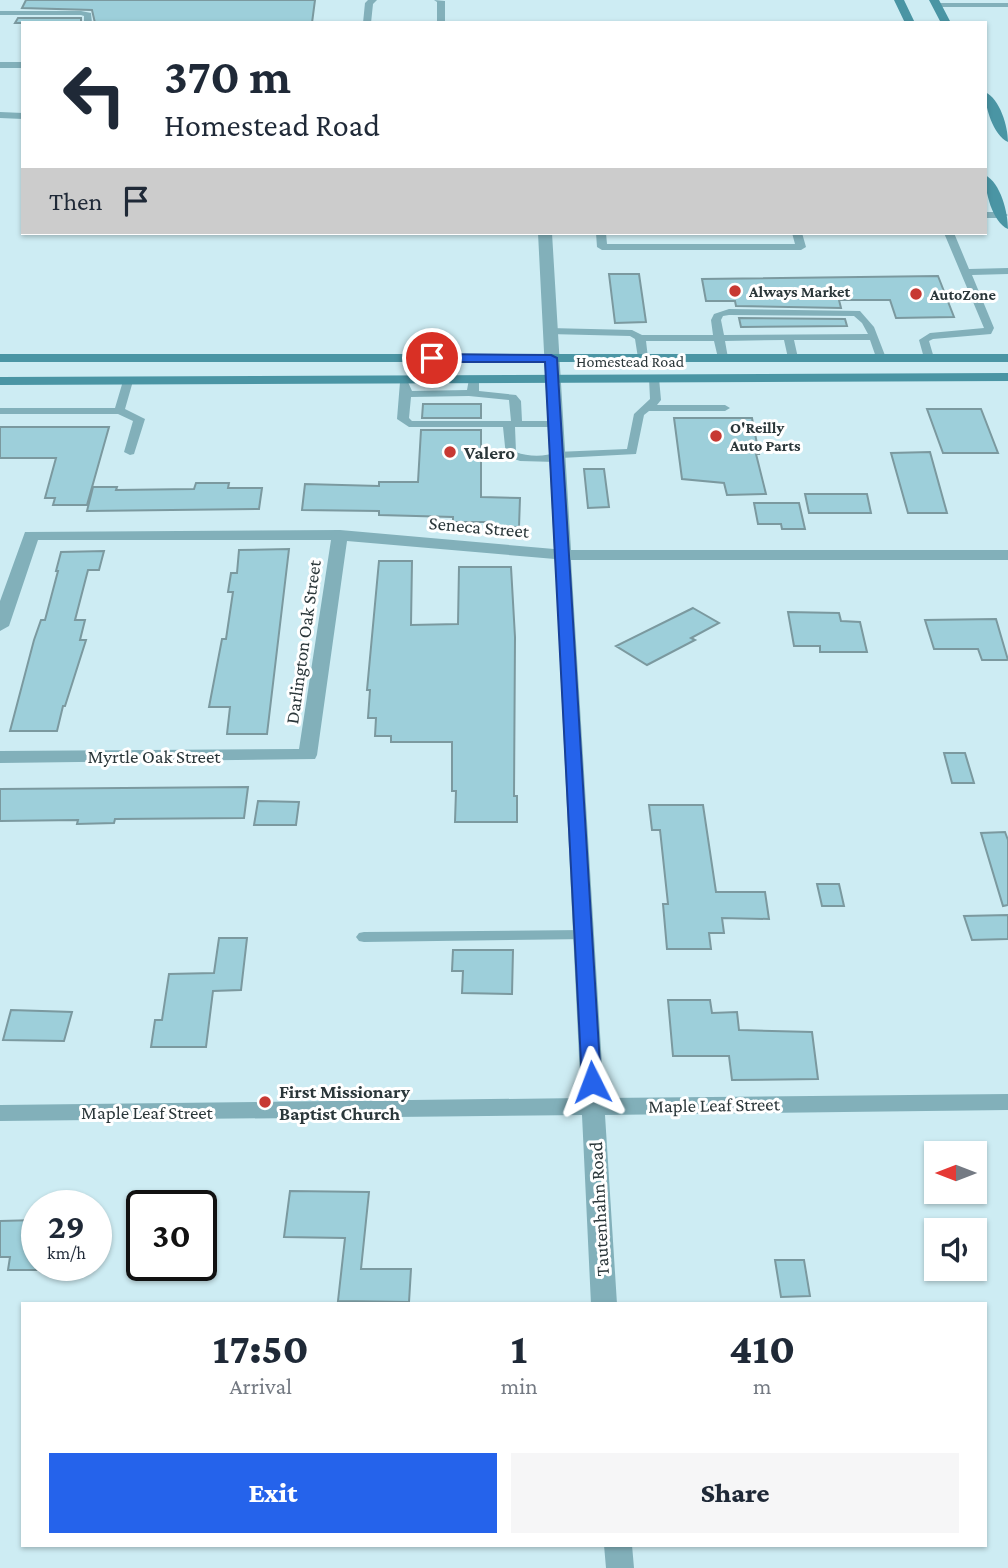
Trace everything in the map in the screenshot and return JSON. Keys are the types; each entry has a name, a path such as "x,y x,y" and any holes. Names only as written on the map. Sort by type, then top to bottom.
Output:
{"main road":[{"path":"899,0 909,21"},
{"path":"935,3 945,21"},
{"path":"987,98 1005,128"},
{"path":"987,184 1006,219"},
{"name":"Homestead Road","path":"0,358 551,368 654,378 1008,377"},
{"name":"Homestead Road","path":"0,381 471,386 551,368 643,358 1008,358"},
{"path":"128,381 136,359"}],"street":[{"path":"0,65 21,65"},
{"name":"Tautenhahn Road","path":"545,235 604,1302"},
{"path":"0,626 31,535"},
{"name":"Seneca Street","path":"31,535 340,535 563,555 1008,555"},
{"name":"Darlington Oak Street","path":"308,755 340,535"},
{"name":"Myrtle Oak Street","path":"0,757 308,755"},
{"name":"Maple Leaf Street","path":"0,1113 1008,1102"},
{"path":"618,1547 620,1568"}],"lane":[{"path":"367,21 369,3 373,0"},
{"path":"438,0 441,1 441,21"},
{"path":"935,3 1008,5"},
{"path":"0,13 81,13 88,15 88,21"},
{"path":"0,115 21,116"},
{"path":"987,215 1006,219"},
{"path":"601,235 603,247 802,247 798,235"},
{"path":"929,358 924,340 930,336 978,334 988,330 950,235"},
{"path":"966,272 1008,271"},
{"path":"723,358 716,320 719,314 856,313 863,317 881,358"},
{"path":"549,331 624,332 640,338 873,337"},
{"path":"788,337 793,358"},
{"path":"640,338 643,358"},
{"path":"514,424 509,427 510,454 520,458 632,452 639,414 656,400 654,378"},
{"path":"118,411 128,381"},
{"path":"405,386 403,419 409,424 554,424"},
{"path":"471,386 512,397 516,401 514,424"},
{"path":"644,408 725,408"},
{"path":"3,411 118,411 139,419 130,452"},
{"path":"364,937 584,935"}],"building":[{"path":"26,0 315,0 312,21 95,21 92,10 22,8"},
{"path":"18,18 81,18 81,21 15,23"},
{"path":"609,274 639,274 646,322 615,323"},
{"path":"938,276 954,317 896,318 890,300 839,300 841,308 736,306 735,301 706,301 702,279"},
{"path":"739,318 845,319 847,326 741,327"},
{"name":"Valero","path":"423,404 481,404 481,418 422,418"},
{"path":"927,409 981,409 998,453 943,453"},
{"path":"674,418 752,418 759,454 756,454 766,494 727,495 724,483 682,479"},
{"path":"0,427 109,427 87,505 53,505 55,498 45,498 56,458 0,458"},
{"path":"421,430 481,430 481,497 520,498 519,527 487,526 487,522 453,522 453,517 379,515 379,511 302,510 305,484 379,486 379,482 418,482"},
{"path":"930,452 947,513 908,513 891,453"},
{"path":"584,469 604,469 609,507 588,508"},
{"path":"196,483 229,483 228,488 262,488 259,509 87,511 93,487 117,487 116,490 194,489"},
{"path":"805,494 867,494 871,513 809,513"},
{"path":"754,503 799,503 805,529 782,529 781,524 758,524"},
{"path":"289,549 267,734 227,734 230,707 209,707 222,639 226,639 233,592 228,592 231,573 237,573 239,550"},
{"path":"104,551 99,570 88,570 75,620 85,620 80,640 86,640 57,731 10,731 34,640 41,620 45,620 61,552"},
{"path":"379,561 412,561 411,625 458,624 459,567 511,567 515,637 514,796 517,796 517,822 455,822 456,791 452,791 452,742 391,742 391,736 375,736 376,718 368,718 370,690 367,690"},
{"path":"693,608 719,623 691,638 695,640 647,665 616,646"},
{"path":"788,612 839,613 841,621 860,622 867,652 820,652 820,646 794,646"},
{"path":"996,619 1008,660 982,660 978,649 934,649 925,620"},
{"path":"944,753 965,753 974,783 952,783"},
{"path":"248,787 244,818 115,819 114,823 77,824 78,820 0,821 0,789"},
{"path":"258,801 299,802 296,825 254,825"},
{"path":"649,805 703,805 716,892 765,892 769,919 722,918 724,933 709,933 711,949 667,949 663,904 668,904 660,830 652,830"},
{"path":"1005,832 1008,840 1008,905 1003,906 981,833"},
{"path":"817,884 839,884 844,906 822,906"},
{"path":"1008,915 1008,939 972,940 964,916"},
{"path":"219,938 247,938 241,990 213,991 206,1047 151,1047 155,1020 162,1020 169,974 214,973"},
{"path":"453,950 513,950 512,994 462,993 463,971 452,971"},
{"path":"668,1000 710,1000 712,1013 737,1012 739,1030 812,1032 818,1079 732,1080 729,1056 673,1056"},
{"path":"11,1010 72,1012 64,1041 3,1040"},
{"path":"290,1191 369,1192 361,1269 411,1269 409,1302 338,1301 345,1238 284,1237"},
{"path":"21,1220 21,1270 8,1270 10,1257 0,1257 0,1221"},
{"path":"775,1260 804,1260 810,1296 781,1297"}],"place":[{"name":"Always Market","path":"735,291"},
{"name":"AutoZone","path":"916,294"},
{"name":"O'Reilly Auto Parts","path":"716,436"},
{"name":"Valero","path":"450,452"},
{"name":"First Missionary Baptist Church","path":"265,1102"}],"route":[{"path":"432,358 551,358 592,1082"}]}
